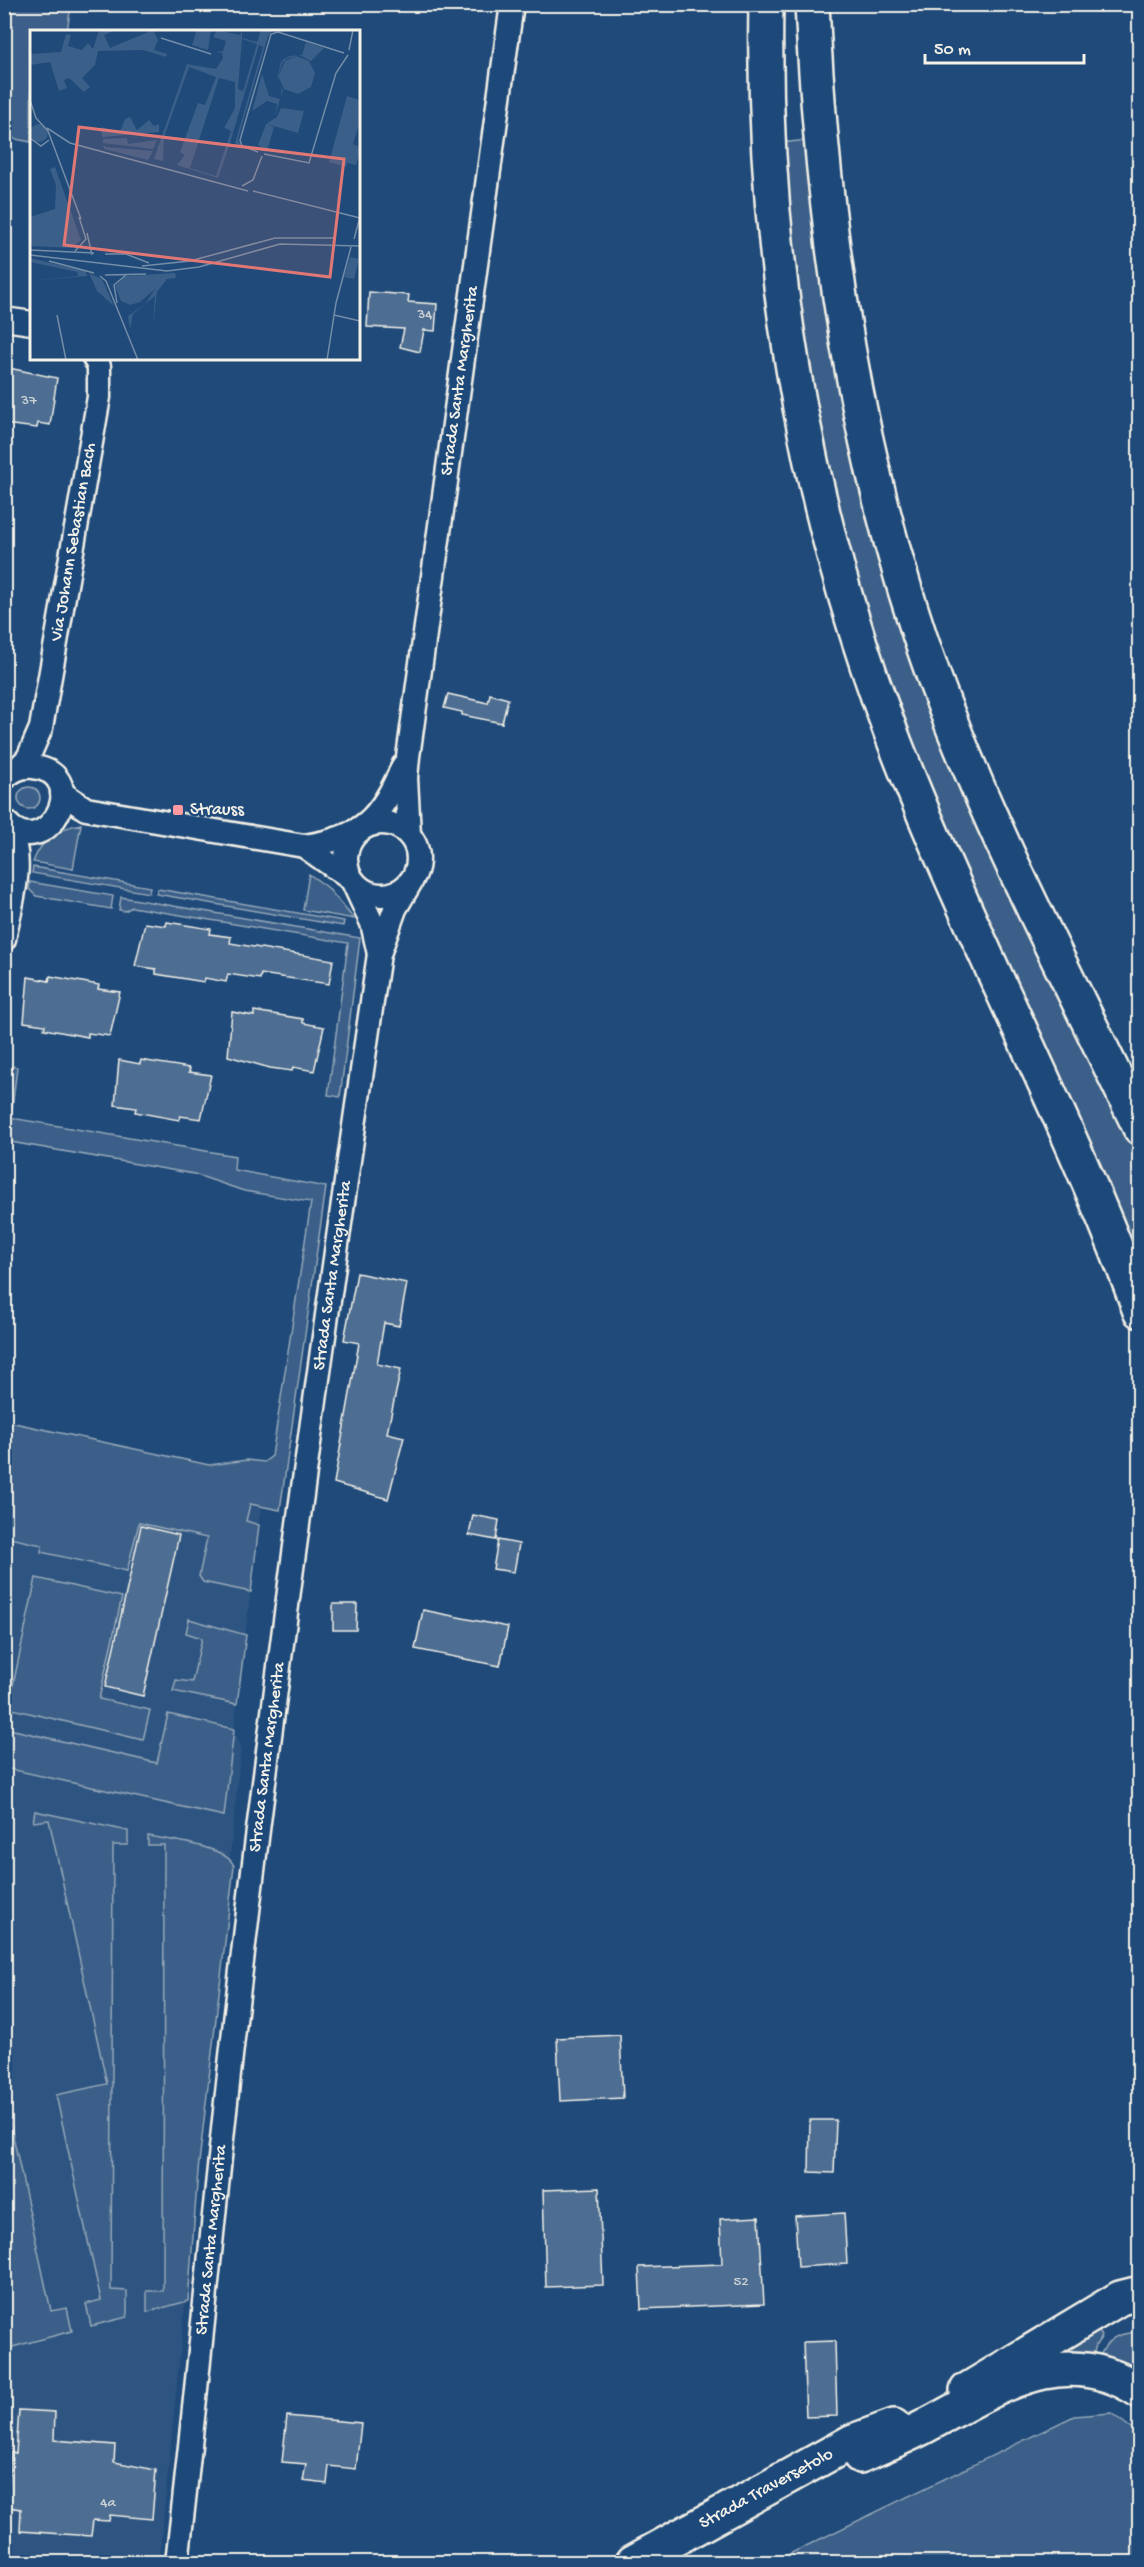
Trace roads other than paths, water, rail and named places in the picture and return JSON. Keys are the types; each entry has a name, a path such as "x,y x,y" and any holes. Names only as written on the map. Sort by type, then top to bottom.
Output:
{"main road":[{"path":"766,4 769,155 783,306 806,440 837,568 878,696 911,786 1077,1154 1140,1311"},
{"path":"812,4 820,135 838,289 862,422 894,553 925,651 968,765 1024,889 1140,1128"},
{"name":"Strada Traversetolo","path":"633,2562 853,2441 901,2423 968,2389 1133,2289"},
{"path":"860,2456 915,2432 1002,2386 1042,2371 1063,2369 1093,2372 1115,2378 1140,2391"},
{"name":"Strada Traversetolo","path":"665,2562 860,2456 901,2423"}],"street":[{"name":"Strada Santa Margherita","path":"177,2562 204,2335 237,2008 268,1748 329,1299 379,954 395,909 417,869 416,845 409,835 406,778 408,757 512,4"},
{"path":"4,319 30,323"},
{"name":"Via Johann Sebastian Bach","path":"11,774 28,758 41,728 99,397 99,366 95,360"},
{"name":"Via Johann Sebastian Bach","path":"41,728 47,771"},
{"name":"Strada Santa Margherita","path":"379,954 372,924 352,880 346,857 348,845 384,804 408,757"},
{"path":"11,774 28,766 47,771 60,784 62,793 61,812 19,858"},
{"path":"62,793 86,809 304,846 327,843 376,823 388,823 409,835"},
{"path":"6,822 17,830 46,826 86,809"},
{"path":"4,939 19,858 16,841 6,822"},
{"path":"304,846 370,894 382,896 404,889 412,880"}],"place":[{"name":"Strauss","path":"178,810"}]}
